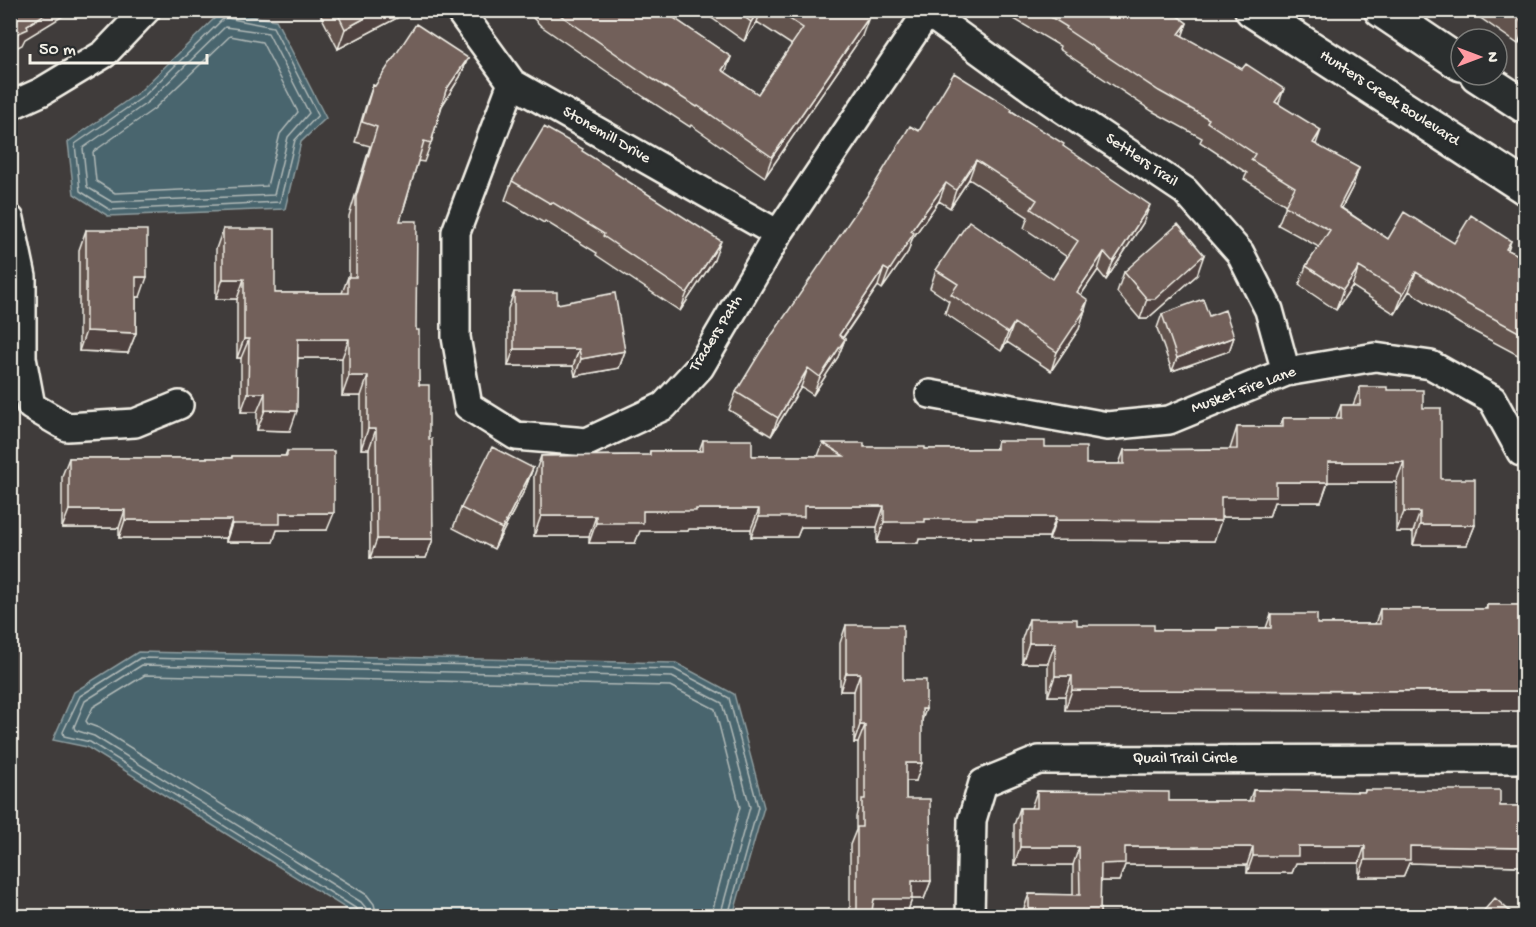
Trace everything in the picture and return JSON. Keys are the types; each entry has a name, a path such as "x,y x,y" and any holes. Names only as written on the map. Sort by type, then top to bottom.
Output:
{"street":[{"path":"10,106 41,92 104,54 147,10"},
{"name":"Stonemill Drive","path":"459,10 512,83 778,234"},
{"name":"Hunters Creek Boulevard","path":"1252,10 1526,188"},
{"path":"1381,10 1449,56"},
{"name":"Traders Path","path":"512,83 456,232 456,337 468,406 516,436 587,442 664,406 700,367 778,234 929,11"},
{"name":"Settlers Trail","path":"929,11 1034,90 1185,191 1240,253 1269,310 1286,372"},
{"path":"1495,87 1526,107"},
{"path":"10,219 22,277 22,358 31,406 67,427 135,423 179,405"},
{"name":"Musket Fire Lane","path":"930,394 1107,426 1169,420 1286,372 1375,357 1431,365 1491,399 1521,452"},
{"name":"Quail Trail Circle","path":"970,916 972,820 983,783 1039,760 1526,759"}],"water":[{"path":"221,12 276,20 326,118 301,142 285,209 108,216 74,194 68,142 139,92"},
{"path":"138,652 676,663 734,694 764,807 733,916 358,916 87,747 53,740 74,692"}],"building":[{"path":"10,10 52,10 27,25 28,29 10,37"},
{"path":"336,10 380,10 345,29"},
{"path":"553,10 662,10 731,57 722,70 758,94 803,28 776,10 859,10 869,17 772,157 698,106 651,78"},
{"path":"735,10 759,10 751,22"},
{"path":"1039,10 1169,10 1187,23 1179,34 1242,69 1246,64 1284,89 1275,102 1321,130 1313,143 1359,168 1339,207 1388,239 1404,212 1454,243 1471,215 1511,241 1506,249 1526,259 1526,336 1467,304 1416,272 1403,294 1359,267 1343,290 1306,266 1330,230 1285,206 1295,187 1251,160 1255,154 1207,122 1209,119 1159,91"},
{"path":"1505,10 1526,10 1526,24 1525,24"},
{"path":"416,24 468,58 446,90 431,143 424,141 400,221 417,221 416,330 419,330 419,385 429,385 433,539 377,539 376,429 368,429 368,376 349,376 349,339 298,339 297,411 265,410 265,393 248,393 249,339 244,339 244,279 223,279 223,229 275,229 275,293 348,293 348,277 356,277 356,197 377,127 362,122 373,85 375,86"},
{"path":"954,73 1064,144 1063,146 1150,205 1113,262 1104,252 1077,292 1088,300 1083,309 1085,310 1057,352 1014,323 1008,333 951,294 958,284 936,270 969,221 1053,279 1078,241 1031,209 1037,200 976,160 956,190 946,183 911,231 914,233 889,271 884,268 839,335 845,339 820,377 808,368 778,418 736,392 761,351 871,190 910,126 919,131"},
{"path":"544,127 583,149 582,151 615,173 721,241 687,293 603,236 604,234 512,181"},
{"path":"1178,224 1204,255 1155,299 1147,299 1124,272"},
{"path":"86,230 147,230 147,277 136,277 136,333 86,331"},
{"path":"514,292 557,292 557,304 615,293 625,351 581,359 579,349 514,349"},
{"path":"1203,299 1209,316 1225,310 1234,337 1177,358 1162,314"},
{"path":"1360,387 1423,390 1423,408 1441,408 1441,479 1475,479 1475,525 1420,525 1420,512 1404,512 1404,462 1328,462 1328,482 1276,482 1276,497 1221,497 1221,521 977,517 977,519 925,519 925,522 884,522 884,506 804,506 804,517 759,517 759,509 643,511 643,523 596,523 596,516 541,516 541,456 650,455 650,451 703,451 703,440 752,440 752,456 844,456 823,443 864,443 864,447 997,449 997,441 1045,441 1045,447 1086,447 1086,464 1124,464 1124,450 1237,449 1237,427 1283,427 1283,418 1341,418 1341,405 1360,405"},
{"path":"492,447 533,468 502,529 461,508"},
{"path":"287,451 334,451 334,513 280,513 280,524 232,524 232,520 125,520 125,510 69,510 69,458 232,458 232,456 287,456"},
{"path":"1487,605 1526,605 1526,691 1072,690 1072,676 1055,676 1055,643 1029,643 1029,619 1077,619 1077,625 1154,625 1154,630 1217,630 1217,628 1271,628 1271,614 1317,614 1317,624 1380,624 1380,609 1487,609"},
{"path":"846,625 903,625 903,680 926,680 926,709 922,709 922,763 906,763 906,799 930,799 931,881 912,881 912,899 874,899 871,916 857,916 857,827 862,827 862,799 865,799 865,725 860,725 860,673 846,673"},
{"path":"1253,790 1365,792 1365,790 1500,790 1500,806 1526,806 1526,848 1410,846 1410,860 1365,860 1365,846 1298,846 1298,856 1253,856 1253,847 1125,847 1125,863 1101,864 1100,913 1116,913 1116,916 1029,916 1029,894 1080,895 1079,847 1020,847 1020,808 1037,808 1037,791 1169,792 1169,801 1253,801"},
{"path":"1495,898 1515,916 1479,916"},
{"path":"1470,909 1479,916 1464,916"}]}
